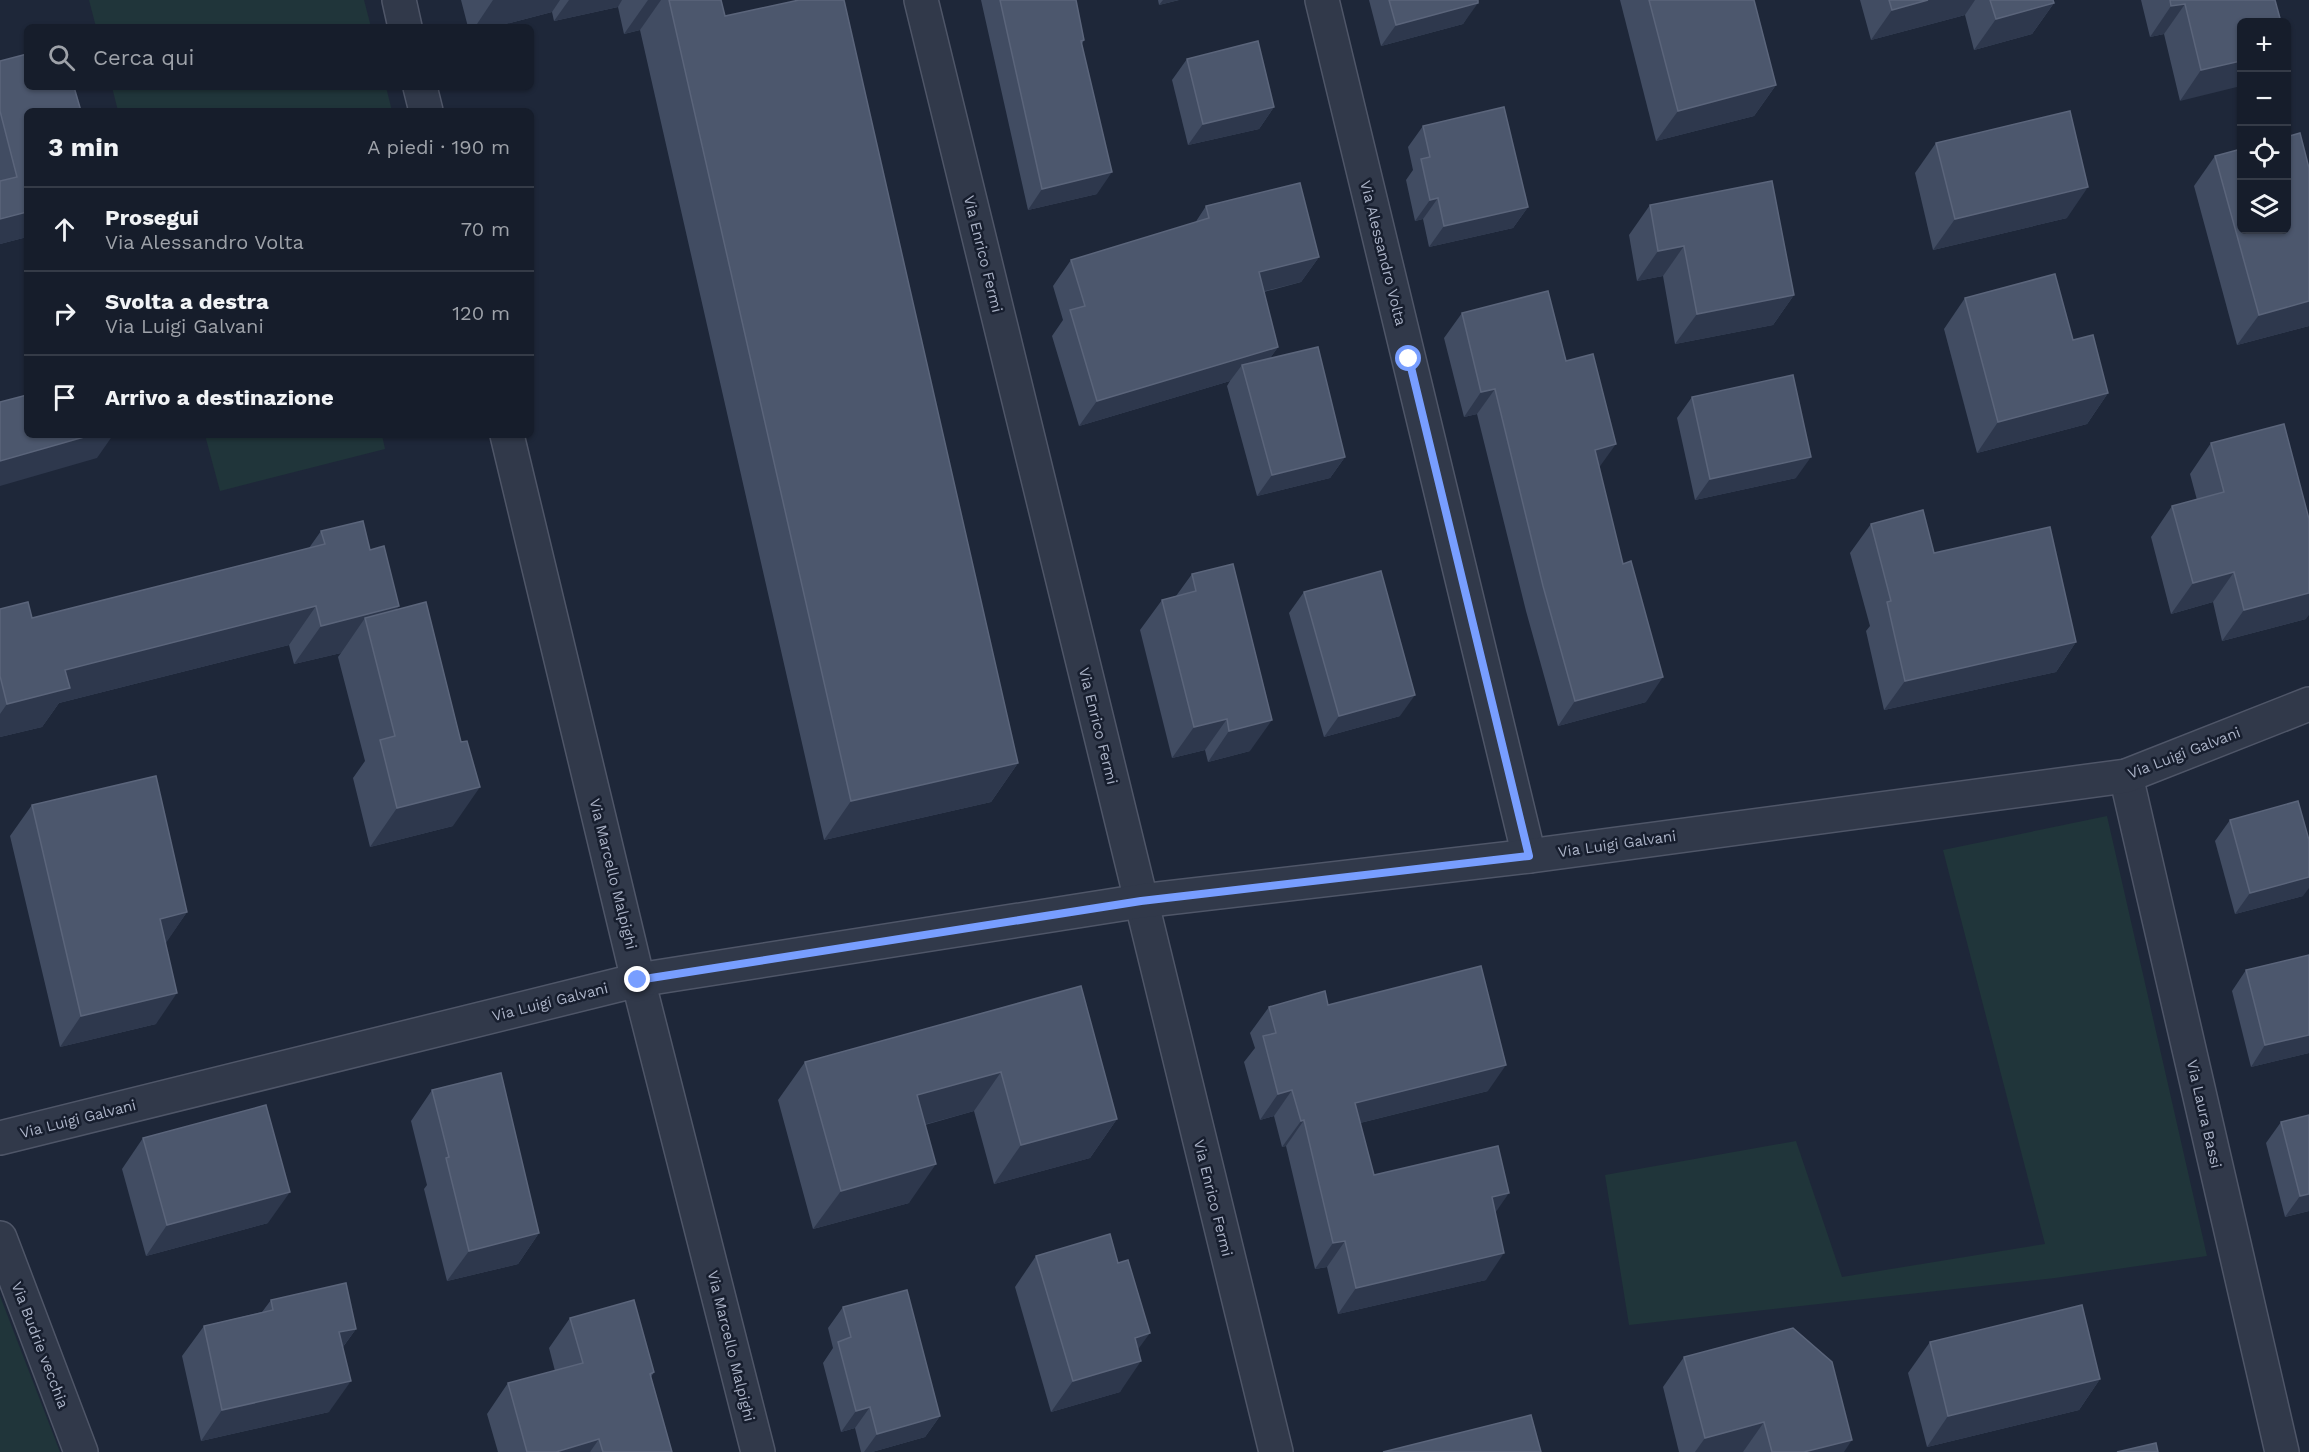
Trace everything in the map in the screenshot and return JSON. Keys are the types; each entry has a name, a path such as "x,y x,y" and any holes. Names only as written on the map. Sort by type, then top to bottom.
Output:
{"street":[{"path":"399,0 404,24"},
{"name":"Via Enrico Fermi","path":"921,0 1275,1452"},
{"name":"Via Alessandro Volta","path":"1322,0 1529,856"},
{"path":"421,90 425,108"},
{"name":"Via Marcello Malpighi","path":"508,438 638,980 758,1452"},
{"name":"Via Luigi Galvani","path":"0,1138 638,980 1141,901 1529,856 2126,776 2309,704"},
{"name":"Via Laura Bassi","path":"2126,776 2282,1452"},
{"name":"Via Budrie vecchia","path":"0,1238 81,1452"}],"green space":[{"path":"89,0 364,0 370,24 95,24"},
{"path":"113,90 387,90 391,108 117,108"},
{"path":"206,438 383,438 385,449 220,491"},
{"path":"2107,816 2207,1256 2055,1278 1629,1325 1605,1175 1796,1141 1842,1277 2045,1244 1943,850"},
{"path":"0,1296 60,1452 0,1452"}],"building":[{"path":"669,0 721,0 725,16 799,0 844,0 1018,763 851,801"},
{"path":"1000,0 1076,0 1084,40 1081,41 1112,172 1042,189"},
{"path":"1389,0 1478,0 1478,3 1396,25"},
{"path":"1649,0 1754,0 1776,85 1678,111"},
{"path":"1889,0 1928,0 1892,10"},
{"path":"1990,0 2053,0 2054,3 1996,19"},
{"path":"2170,0 2275,0 2280,18 2237,18 2237,62 2201,70 2185,4 2171,6"},
{"path":"1258,41 1274,107 1203,124 1187,59"},
{"path":"24,55 24,90 75,90 80,108 24,108 24,213 0,219 0,181 17,177 0,111 0,61"},
{"path":"1504,107 1528,207 1444,226 1438,198 1430,200 1421,159 1430,157 1423,126"},
{"path":"2070,111 2088,187 1955,219 1936,143"},
{"path":"2300,133 2309,168 2309,301 2259,315 2215,156 2237,150 2237,234 2291,234 2291,136"},
{"path":"1772,181 1794,295 1697,314 1684,246 1658,251 1650,205"},
{"path":"1300,183 1319,257 1259,272 1278,347 1097,401 1070,310 1085,306 1071,260 1209,218 1206,206"},
{"path":"2055,274 2073,340 2093,335 2108,393 1998,422 1965,298"},
{"path":"1548,291 1566,361 1593,354 1616,444 1595,450 1623,564 1631,561 1663,677 1575,701 1543,586 1495,389 1481,392 1462,313"},
{"path":"1318,347 1345,457 1272,475 1242,365"},
{"path":"1793,375 1811,457 1710,479 1692,397"},
{"path":"24,396 24,438 80,438 0,461 0,402"},
{"path":"2284,424 2309,519 2309,593 2244,610 2234,572 2193,583 2172,506 2224,492 2211,443"},
{"path":"1923,510 1934,553 2050,527 2076,642 1905,681 1887,602 1891,601 1871,524"},
{"path":"363,521 370,550 384,546 399,606 321,626 316,606 65,670 70,688 7,704 0,676 0,609 28,602 32,618 325,544 321,531"},
{"path":"1233,564 1272,720 1229,731 1227,719 1194,727 1162,600 1196,591 1192,574"},
{"path":"1381,571 1415,695 1339,716 1304,592"},
{"path":"426,602 461,742 467,741 480,787 397,808 380,740 395,736 365,618"},
{"path":"156,776 187,912 160,919 177,993 81,1016 32,805"},
{"path":"2298,801 2309,840 2309,877 2250,893 2230,820"},
{"path":"2309,955 2309,1035 2265,1045 2246,970"},
{"path":"1481,966 1506,1065 1355,1103 1374,1175 1498,1146 1509,1193 1492,1197 1504,1253 1356,1288 1345,1241 1333,1243 1304,1120 1301,1121 1292,1090 1278,1094 1263,1036 1276,1033 1269,1007 1325,991 1328,1005"},
{"path":"1081,986 1117,1119 1021,1145 1001,1072 917,1095 936,1164 841,1191 805,1062"},
{"path":"501,1073 539,1233 469,1251 432,1090"},
{"path":"266,1105 290,1192 167,1225 143,1138"},
{"path":"2309,1115 2309,1194 2300,1196 2281,1122"},
{"path":"1110,1234 1118,1263 1128,1260 1150,1333 1135,1338 1141,1361 1073,1381 1036,1256"},
{"path":"346,1283 356,1329 339,1332 351,1381 222,1410 204,1326 273,1310 271,1300"},
{"path":"907,1290 940,1416 877,1434 870,1407 856,1411 838,1342 851,1337 843,1307"},
{"path":"634,1300 654,1372 650,1374 672,1452 603,1452 599,1439 556,1452 527,1452 508,1383 583,1363 570,1318"},
{"path":"2082,1305 2100,1379 1948,1416 1930,1342"},
{"path":"1793,1328 1832,1362 1852,1440 1804,1452 1772,1452 1764,1422 1705,1438 1684,1357"},
{"path":"1531,1415 1541,1452 1383,1452"},
{"path":"2156,1443 2158,1452 2117,1452"}],"route":[{"path":"638,980 1141,901 1529,856 1409,359"}]}
